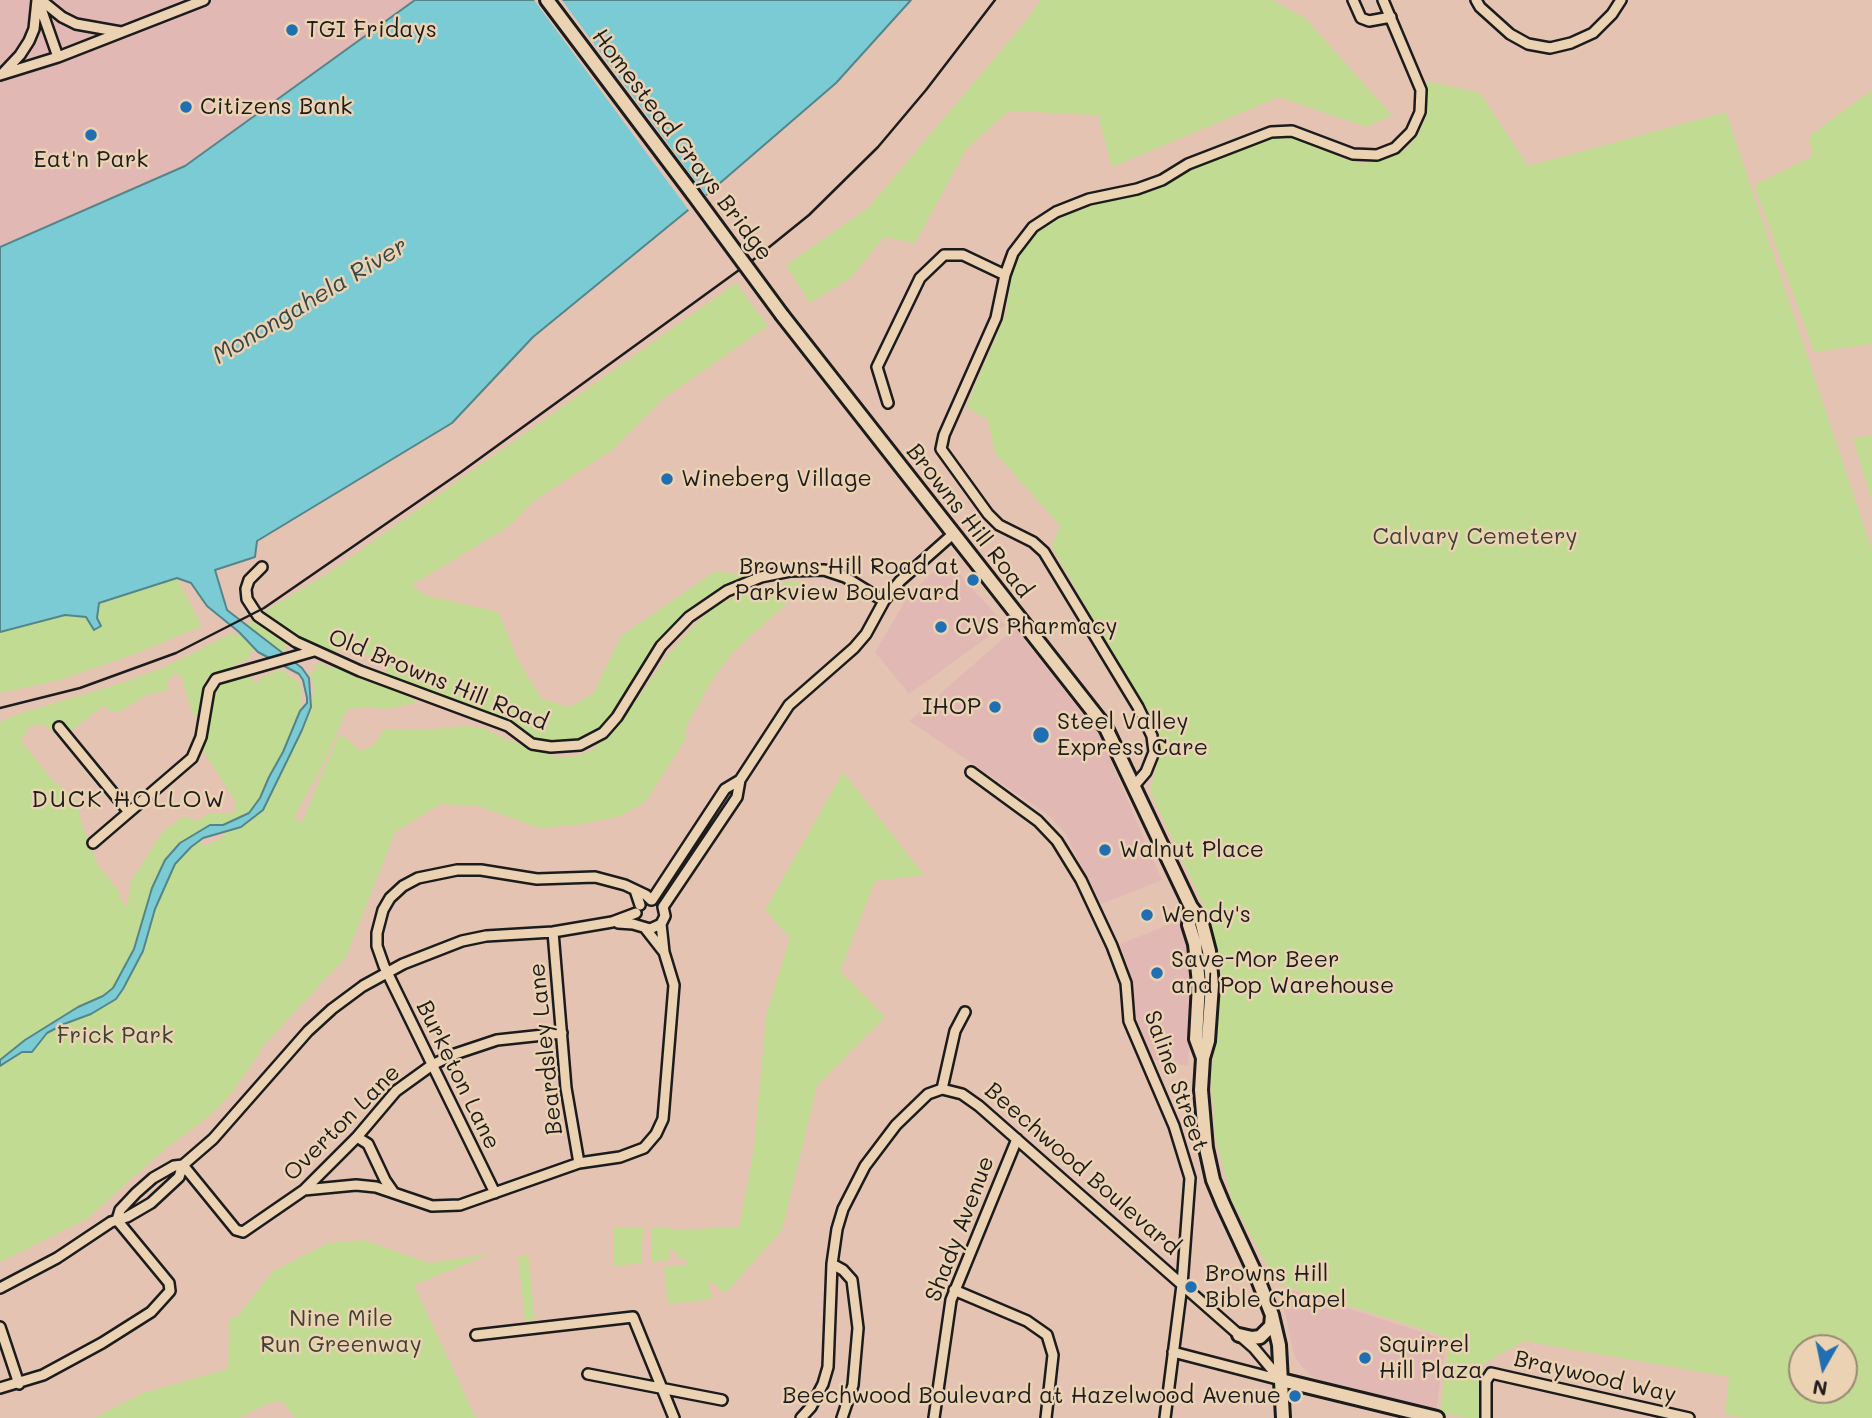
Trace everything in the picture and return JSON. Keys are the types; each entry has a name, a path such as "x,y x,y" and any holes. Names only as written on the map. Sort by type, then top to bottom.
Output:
{"main road":[{"name":"Homestead Grays Bridge","path":"547,0 782,315"},
{"name":"Browns Hill Road","path":"782,315 1107,728 1191,907 1189,925 1195,944 1199,984 1196,1039 1203,1058 1202,1119 1213,1180 1272,1315 1279,1345 1281,1380"},
{"path":"1239,1335 1260,1337 1270,1326 1272,1315"},
{"path":"1283,1418 1281,1380 1385,1412 1437,1418"}],"street":[{"path":"39,0 76,24 123,33"},
{"path":"39,0 58,57"},
{"path":"1,75 29,41 39,0"},
{"path":"1,75 123,33 204,0"},
{"path":"1353,0 1361,18 1369,21 1391,17"},
{"path":"1134,786 1146,772 1154,752 1152,736 1138,707 1044,552 988,514 941,449 944,435 996,318 1005,275 1013,253 1033,227 1056,212 1089,199 1137,189 1162,180 1188,164 1271,132 1292,131 1353,154 1377,155 1395,148 1411,132 1420,112 1421,90 1383,0"},
{"path":"1476,0 1480,7 1510,34 1528,44 1550,48 1571,43 1593,33 1612,14 1620,0"},
{"path":"888,403 877,367 920,278 944,255 963,255 1005,275"},
{"path":"663,907 737,797 740,780 789,705 854,648 900,581 953,534"},
{"name":"Old Browns Hill Road","path":"262,567 249,580 246,595 258,616 309,652 508,726 532,744 551,747 580,745 603,733 661,646 689,617 727,592 761,577 791,571 824,570 845,577 884,601"},
{"path":"93,843 192,758 201,737 211,684 224,676 309,652"},
{"path":"59,727 128,811"},
{"name":"Saline Street","path":"971,772 1038,821 1057,841 1082,880 1126,983 1129,1021 1174,1126 1190,1178 1182,1285 1165,1418"},
{"path":"0,1288 57,1258 166,1191 179,1177 183,1165 244,1107 308,1031 363,985 403,964 462,941 520,932 553,932 612,922 652,900 725,789 740,780"},
{"name":"Burketon Lane","path":"495,1194 387,973 377,946 379,920 390,898 403,886 418,878 457,870 481,870 537,879 595,877 635,890 652,900"},
{"path":"635,890 644,927 664,952"},
{"path":"304,1190 356,1185 394,1193 432,1206 460,1205 579,1163 620,1157 644,1148 656,1134 663,1119 674,985 664,952 661,925 665,916 663,907 652,900"},
{"path":"612,922 654,929 661,925"},
{"name":"Beardsley Lane","path":"553,932 566,1088 579,1163"},
{"path":"802,1418 823,1384 828,1367 832,1264 843,1209 865,1166 904,1117 928,1094 942,1089 955,1031 965,1012"},
{"name":"Overton Lane","path":"183,1165 239,1232 252,1227 304,1190 357,1137 396,1091 432,1065 497,1040 562,1033"},
{"name":"Beechwood Boulevard","path":"942,1089 968,1097 1017,1139 1254,1348 1281,1380"},
{"path":"357,1137 368,1144 394,1193"},
{"name":"Shady Avenue","path":"934,1418 945,1332 954,1290 1017,1139"},
{"path":"117,1220 120,1210 153,1178 174,1166 183,1165"},
{"path":"0,1388 43,1375 103,1343 150,1312 170,1291 169,1283 117,1220"},
{"path":"832,1264 843,1270 852,1280 858,1328 853,1385 842,1418"},
{"path":"954,1290 1027,1321 1046,1335 1053,1355 1046,1418"},
{"path":"476,1335 633,1317 674,1418"},
{"path":"0,1327 19,1384"},
{"path":"1173,1352 1281,1380"},
{"name":"Braywood Way","path":"1486,1418 1486,1381 1491,1373 1689,1418"},
{"path":"588,1374 722,1400"},
{"path":"811,1407 816,1418"}],"shaded area":[{"path":"0,0 415,0 185,166 0,247"},
{"path":"947,560 1005,625 909,694 875,652 910,593"},
{"name":"Walnut Place","path":"1015,628 1100,736 1162,880 1101,904 1065,833 1047,814 909,721"},
{"path":"1185,918 1195,960 1188,1066 1150,1059 1138,1033 1132,981 1120,944"},
{"path":"1288,1289 1446,1340 1436,1411 1339,1387 1313,1377 1294,1355 1282,1298"}],"green space":[{"path":"1041,0 1272,0 1305,18 1392,115 1367,127 1279,97 1112,167 1098,115 1009,111 967,148 915,243 884,237 851,278 810,303 786,265 868,208"},
{"name":"Calvary Cemetery","path":"1427,81 1480,93 1528,166 1726,112 1872,550 1872,1418 1746,1418 1725,1415 1729,1377 1524,1341 1483,1364 1483,1418 1466,1418 1440,1412 1450,1338 1277,1283 1233,1203 1215,1138 1211,1079 1221,967 1210,919 1150,791 1163,742 1052,547 1060,525 995,453 988,420 966,407 1006,313 1012,273 1021,250 1037,232 1058,218 1100,203 1153,191 1194,168 1264,140 1295,138 1360,163 1393,157 1409,146 1426,117"},
{"path":"1872,90 1872,344 1814,352 1754,185 1813,156 1809,136"},
{"path":"736,283 768,326 664,398 615,448 534,501 508,527 412,585 424,595 498,612 519,662 542,699 569,707 593,694 621,636 714,572 754,574 715,592 691,608 668,631 609,719 598,730 576,741 562,743 535,739 506,720 385,674 389,661 349,650 328,651 260,614 330,572"},
{"path":"1872,435 1872,502 1853,438"},
{"path":"177,578 202,626 132,655 60,680 0,693 0,632 65,615 86,617 93,629 99,603"},
{"name":"Frick Park","path":"790,581 804,582 808,587 734,651 712,680 687,725 684,742 646,801 621,816 582,824 539,828 479,806 440,804 395,832 346,957 261,1048 230,1095 209,1116 164,1150 87,1219 0,1262 0,722 167,666 230,634 242,635 258,650 250,651 249,659 235,665 238,669 205,678 199,716 194,717 182,681 184,679 175,672 167,682 168,690 146,695 119,712 109,711 104,705 68,733 52,731 43,724 28,727 21,741 51,778 77,801 82,825 98,865 119,891 127,908 131,881 163,831 185,816 196,821 211,813 234,813 236,802 202,749 213,695 218,686 249,675 257,684 260,678 280,669 299,682 302,694 294,730 255,806 238,820 223,825 210,825 165,860 152,888 142,921 163,892 175,864 191,847 203,838 201,846 220,840 226,832 241,827 263,810 311,707 314,688 310,672 317,669 313,664 336,667 412,698 416,703 385,709 363,707 347,710 323,765 294,817 302,822 340,733 361,751 375,744 384,729 423,730 466,726 483,728 507,740 557,757 578,756 593,750 642,693 669,653 711,608 743,593"},
{"path":"256,618 287,641 284,654 245,626"},
{"path":"843,772 924,875 875,881 840,971 885,1017 817,1086 782,1230 725,1294 708,1279 712,1299 668,1304 664,1267 690,1264 683,1258 678,1259 678,1254 670,1247 669,1260 651,1262 652,1228 671,1230 739,1227 754,1149 766,1016 790,938 765,910"},
{"path":"614,1227 643,1227 641,1263 614,1266"},
{"name":"Nine Mile Run Greenway","path":"364,1240 429,1263 490,1254 414,1285 476,1418 295,1418 282,1401 269,1403 239,1418 94,1418 143,1393 228,1369 230,1318 237,1317 273,1271 328,1243"},
{"path":"528,1254 535,1320 525,1321 518,1258"}],"water":[{"name":"Monongahela River","path":"415,0 911,0 836,83 698,202 533,337 452,423 257,541 255,557 215,570 227,610 302,668 309,678 311,707 302,730 263,810 241,827 203,838 175,864 155,909 143,951 116,999 91,1014 47,1033 32,1052 22,1052 0,1066 0,1060 25,1040 113,988 134,949 152,888 165,860 180,843 210,825 223,825 249,813 260,798 300,711 307,703 307,698 299,674 258,652 239,632 207,606 191,583 177,578 99,603 97,618 101,626 94,630 86,617 65,615 0,632 0,247 185,166"}],"pier":[{"path":"534,0 562,0 708,198 690,212"}],"railway":[{"path":"0,708 80,688 176,653 264,608 461,472 757,257 809,215 878,147 995,0"}],"place":[{"name":"TGI Fridays","path":"292,30"},
{"name":"Citizens Bank","path":"186,107"},
{"name":"Eat'n Park","path":"91,135"},
{"name":"Wineberg Village","path":"667,479"},
{"name":"Browns Hill Road at Parkview Boulevard","path":"973,580"},
{"name":"CVS Pharmacy","path":"941,627"},
{"name":"IHOP","path":"995,707"},
{"name":"Steel Valley Express Care","path":"1041,735"},
{"name":"Walnut Place","path":"1105,850"},
{"name":"Wendy's","path":"1147,915"},
{"name":"Save-Mor Beer and Pop Warehouse","path":"1157,973"},
{"name":"Browns Hill Bible Chapel","path":"1191,1287"},
{"name":"Squirrel Hill Plaza","path":"1365,1358"},
{"name":"Beechwood Boulevard at Hazelwood Avenue","path":"1295,1396"}],"district":[{"name":"DUCK HOLLOW","path":"129,800"}]}
